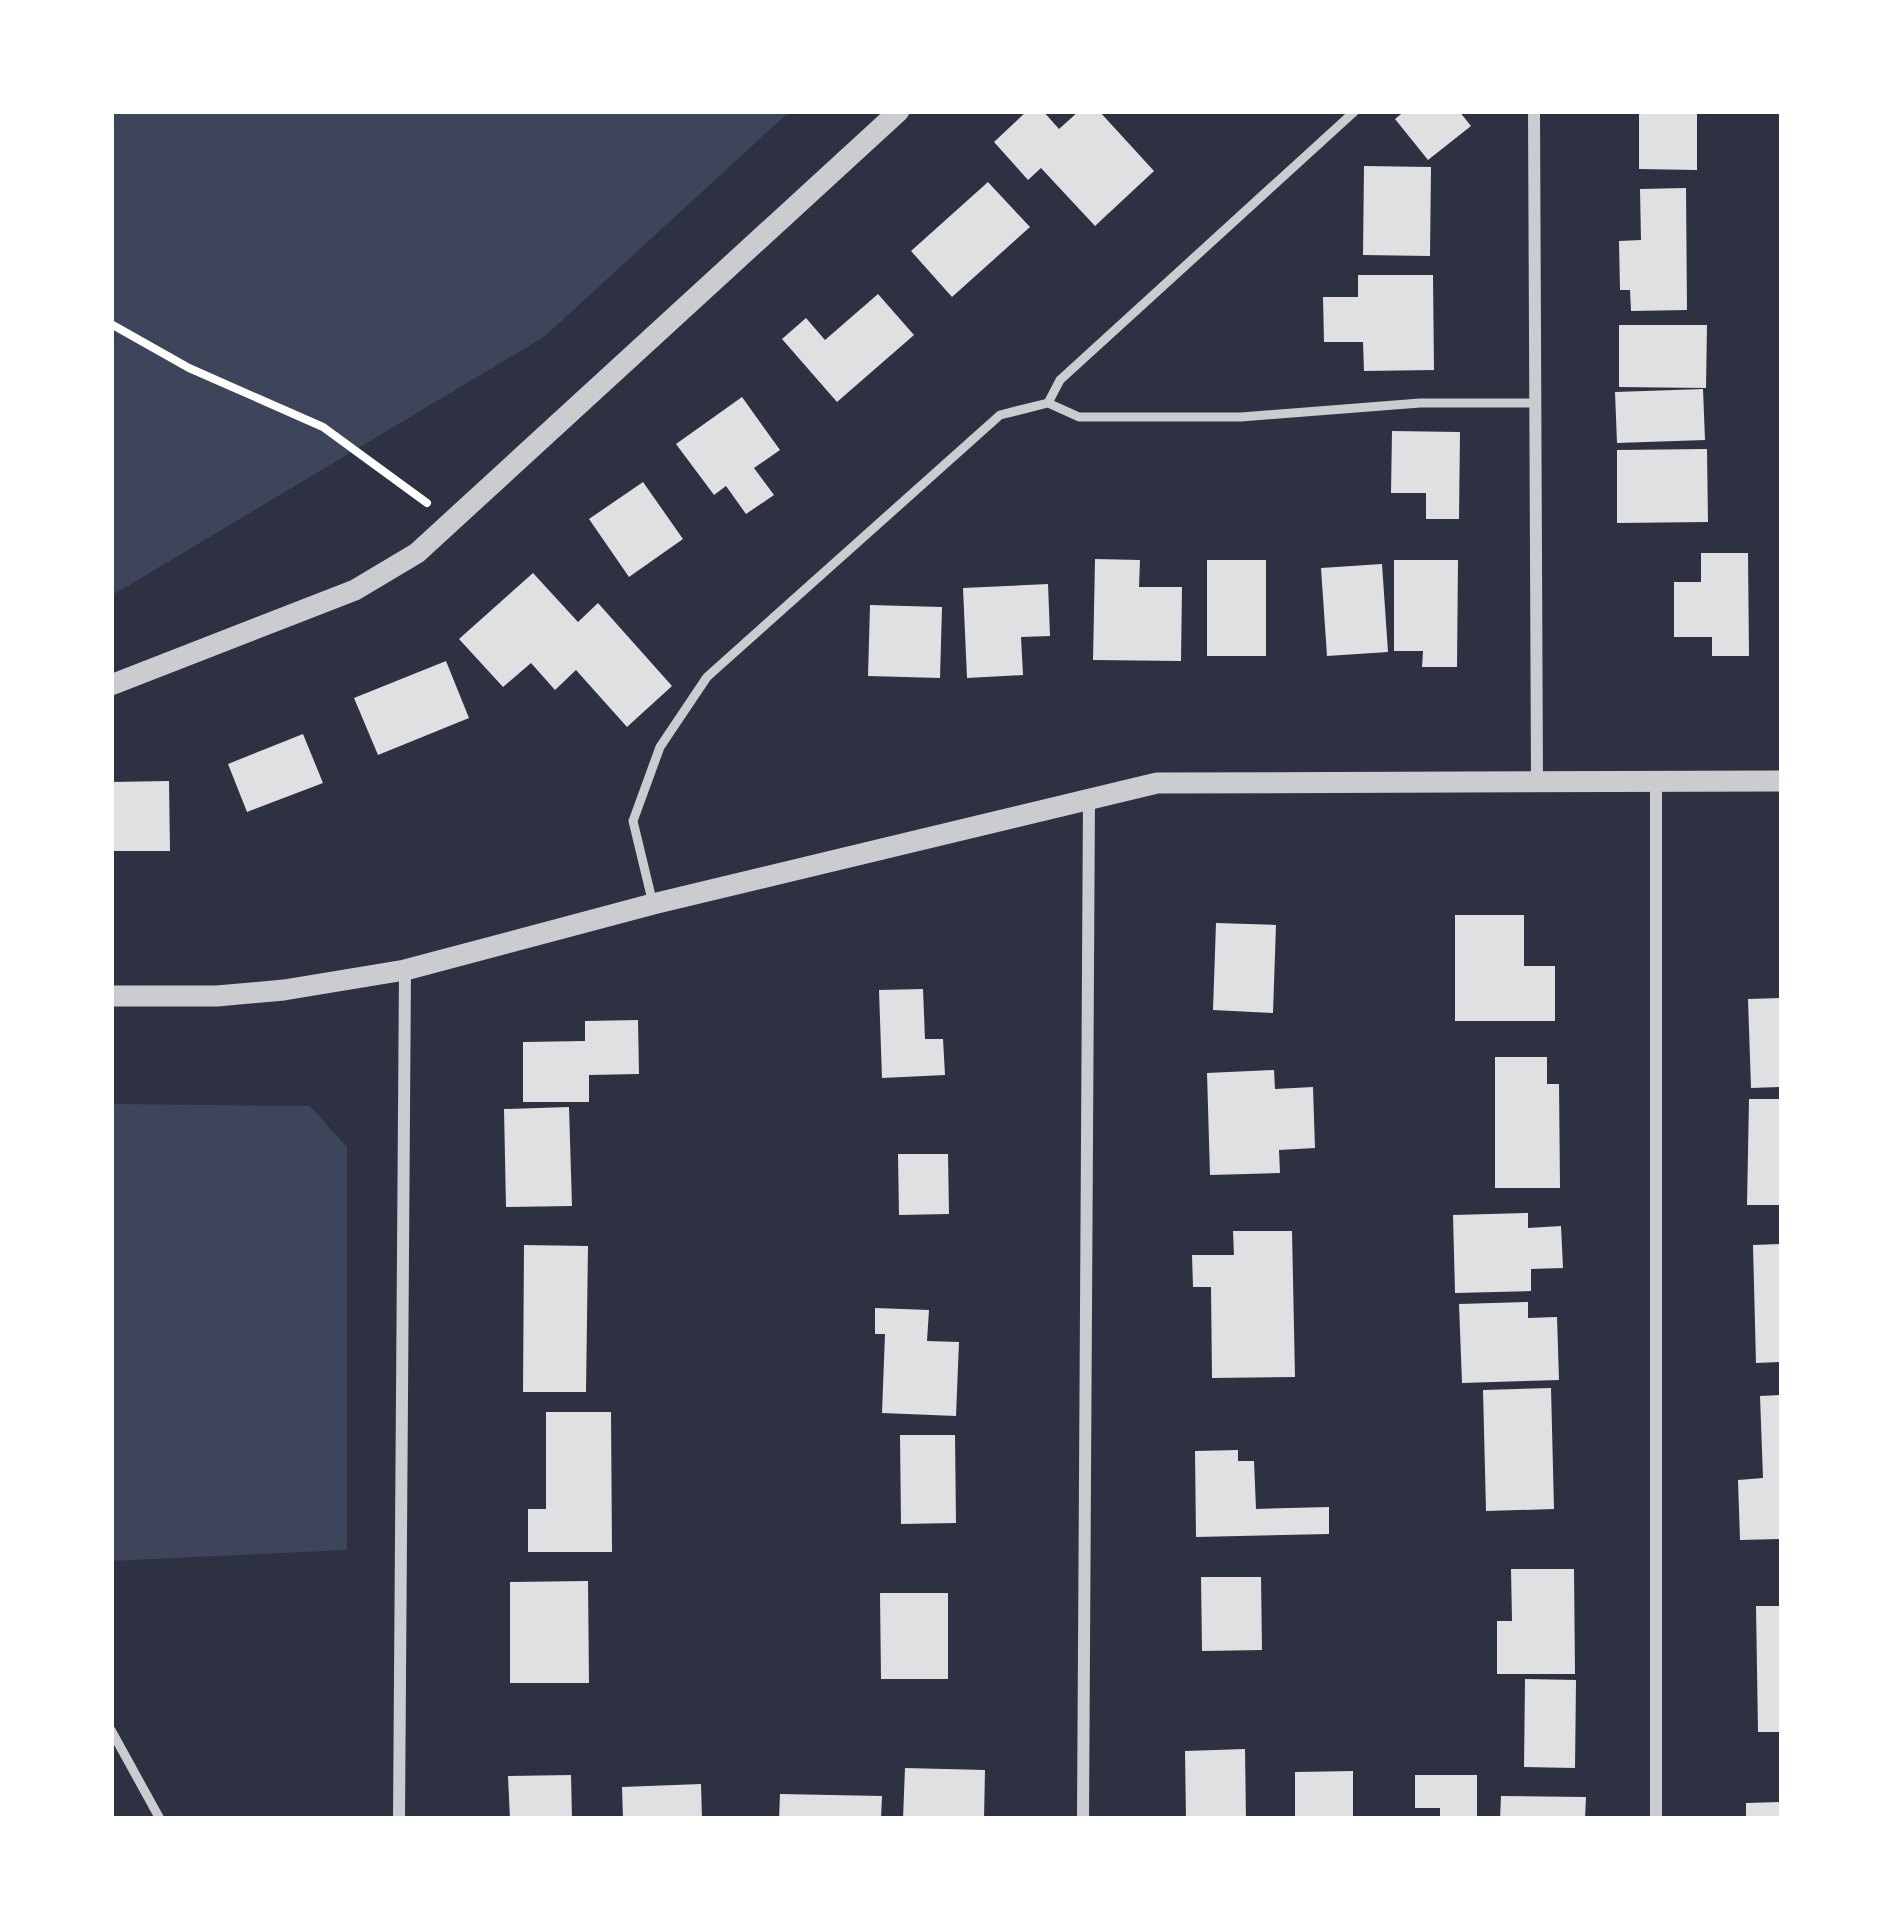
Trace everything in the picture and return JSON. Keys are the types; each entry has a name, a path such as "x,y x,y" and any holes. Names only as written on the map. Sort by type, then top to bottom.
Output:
{"street":[{"path":"111,685 355,590 417,553 899,111"},
{"path":"1534,111 1537,781"},
{"path":"1656,781 1656,1819"},
{"path":"111,996 217,996 405,970 1089,797 1172,782 1782,781"},
{"path":"1083,1819 1089,797"},
{"path":"399,1819 405,970"}],"lane":[{"path":"1048,403 1060,380 1355,111"},
{"path":"653,904 633,821 660,747 707,677 1000,415 1048,403 1078,417 1241,417 1420,403 1534,403"},
{"path":"111,1730 160,1819"}],"path":[{"path":"111,324 189,368 322,427 452,522"}],"shaded area":[{"path":"111,111 790,111 544,337 111,596"},
{"path":"111,1104 310,1106 347,1147 347,1550 111,1561"}],"building":[{"path":"1027,111 1043,111 1059,129 1079,111 1099,111 1154,171 1095,226 1041,168 1028,180 994,142"},
{"path":"1405,111 1459,111 1471,126 1428,160 1395,119"},
{"path":"1639,111 1697,111 1697,170 1639,169"},
{"path":"1364,166 1431,167 1430,256 1363,255"},
{"path":"988,182 1030,227 952,297 911,251"},
{"path":"1686,188 1687,310 1631,311 1630,290 1620,290 1619,241 1641,240 1640,189"},
{"path":"1358,275 1433,275 1434,370 1364,371 1363,342 1324,342 1323,297 1358,297"},
{"path":"878,294 914,335 837,402 782,339 806,318 825,340"},
{"path":"1619,325 1707,325 1706,388 1619,387"},
{"path":"1703,389 1705,440 1617,443 1615,392"},
{"path":"742,397 780,450 754,468 774,495 746,514 726,486 714,495 676,444"},
{"path":"1392,431 1460,432 1459,519 1426,519 1426,493 1391,493"},
{"path":"1707,449 1708,522 1617,523 1617,450"},
{"path":"643,482 683,539 629,577 589,519"},
{"path":"1701,553 1748,553 1749,656 1712,656 1712,637 1674,637 1674,582 1701,582"},
{"path":"1095,559 1140,560 1139,587 1182,587 1181,661 1093,660"},
{"path":"1207,560 1266,560 1266,656 1207,656"},
{"path":"1394,560 1458,560 1457,667 1422,667 1423,651 1394,651"},
{"path":"1382,564 1388,652 1327,656 1321,568"},
{"path":"533,573 578,622 598,603 672,686 627,727 576,670 555,690 531,663 503,687 459,639"},
{"path":"1048,584 1050,636 1021,637 1023,675 967,678 963,588"},
{"path":"870,605 942,607 940,678 868,676"},
{"path":"446,661 469,718 378,755 354,698"},
{"path":"303,734 323,783 247,812 228,764"},
{"path":"169,781 170,851 111,851 111,782"},
{"path":"1455,915 1524,915 1524,966 1555,966 1555,1021 1455,1021"},
{"path":"1216,923 1276,925 1273,1013 1213,1010"},
{"path":"923,989 925,1039 943,1039 945,1075 882,1078 879,990"},
{"path":"1782,998 1782,1087 1751,1088 1748,999"},
{"path":"638,1020 639,1074 589,1075 589,1102 523,1102 523,1042 585,1041 585,1021"},
{"path":"1495,1057 1547,1057 1547,1084 1559,1084 1560,1188 1495,1188"},
{"path":"1274,1070 1275,1089 1313,1087 1315,1148 1279,1150 1280,1173 1210,1175 1207,1073"},
{"path":"1749,1099 1782,1099 1782,1205 1747,1205"},
{"path":"569,1107 572,1206 506,1207 504,1109"},
{"path":"898,1154 948,1154 949,1214 899,1215"},
{"path":"1528,1213 1528,1228 1561,1226 1563,1268 1531,1269 1531,1291 1455,1293 1453,1215"},
{"path":"1233,1231 1292,1231 1295,1377 1212,1378 1211,1287 1193,1287 1192,1255 1234,1255"},
{"path":"1782,1244 1782,1362 1756,1363 1753,1245"},
{"path":"524,1245 588,1246 586,1392 523,1392"},
{"path":"1528,1302 1528,1318 1557,1317 1559,1380 1462,1383 1459,1304"},
{"path":"875,1308 929,1310 927,1341 959,1342 956,1416 882,1413 885,1334 875,1334"},
{"path":"1551,1388 1554,1509 1486,1511 1483,1390"},
{"path":"1782,1395 1782,1539 1740,1540 1738,1480 1763,1478 1760,1396"},
{"path":"546,1412 611,1412 612,1552 528,1552 528,1509 546,1509"},
{"path":"900,1435 955,1435 956,1523 901,1524"},
{"path":"1238,1450 1238,1461 1254,1461 1256,1509 1329,1507 1329,1534 1196,1537 1195,1451"},
{"path":"1511,1569 1574,1569 1575,1674 1497,1674 1497,1621 1512,1621"},
{"path":"1201,1577 1261,1577 1262,1650 1202,1651"},
{"path":"588,1581 589,1683 510,1683 510,1582"},
{"path":"880,1593 948,1593 948,1679 881,1679"},
{"path":"1756,1606 1782,1606 1782,1732 1758,1732"},
{"path":"1525,1679 1576,1680 1575,1768 1524,1767"},
{"path":"1245,1749 1246,1819 1186,1819 1185,1751"},
{"path":"905,1768 985,1770 984,1819 903,1819"},
{"path":"1353,1771 1353,1819 1295,1819 1295,1772"},
{"path":"571,1775 572,1819 510,1819 508,1776"},
{"path":"1415,1775 1477,1775 1477,1819 1440,1819 1440,1808 1415,1808"},
{"path":"701,1784 702,1819 623,1819 622,1787"},
{"path":"780,1794 882,1796 881,1819 779,1819"},
{"path":"1501,1796 1586,1797 1585,1819 1500,1819"},
{"path":"1782,1802 1782,1819 1746,1819 1746,1803"}]}
